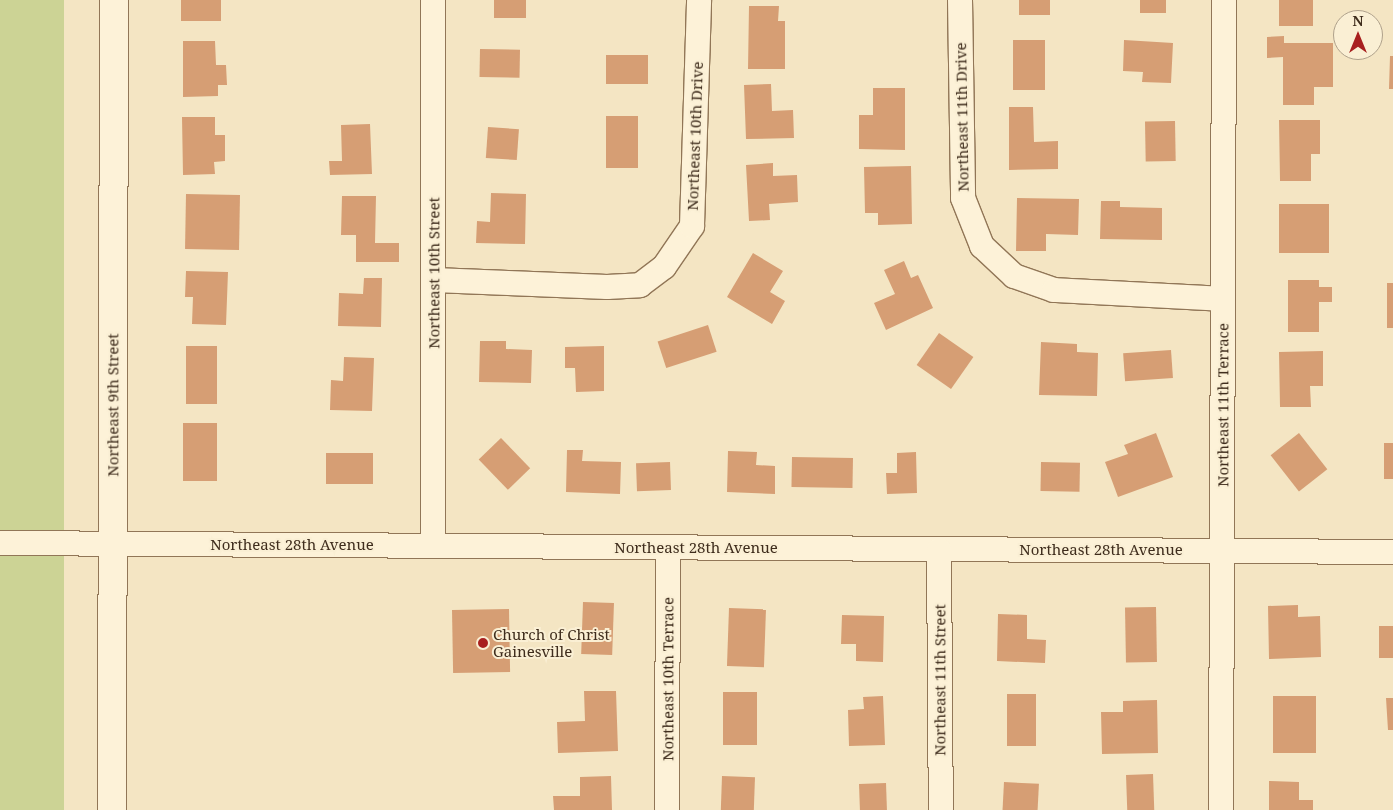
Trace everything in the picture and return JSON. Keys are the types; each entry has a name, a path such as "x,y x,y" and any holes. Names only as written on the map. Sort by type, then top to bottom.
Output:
{"street":[{"name":"Northeast 9th Street","path":"112,810 114,0"},
{"name":"Northeast 10th Street","path":"433,0 433,546"},
{"name":"Northeast 10th Drive","path":"434,280 607,287 640,284 664,267 692,226 699,0"},
{"name":"Northeast 11th Drive","path":"960,0 963,198 982,246 1014,276 1054,290 1223,300"},
{"name":"Northeast 11th Terrace","path":"1221,810 1224,0"},
{"name":"Northeast 28th Avenue","path":"0,544 1393,552"},
{"name":"Northeast 10th Terrace","path":"667,810 668,548"},
{"name":"Northeast 11th Street","path":"939,550 941,810"}],"green space":[{"path":"0,0 64,0 64,810 0,810"}],"building":[{"path":"181,0 221,0 221,21 181,21"},
{"path":"494,0 526,0 526,18 494,18"},
{"path":"1019,0 1050,0 1050,15 1019,15"},
{"path":"1140,0 1166,0 1166,13 1140,13"},
{"path":"1279,0 1313,0 1313,26 1279,26"},
{"path":"749,6 779,6 778,21 785,21 785,69 748,69"},
{"path":"1284,36 1284,43 1333,43 1333,87 1314,87 1314,105 1283,105 1283,57 1267,58 1267,37"},
{"path":"1013,40 1045,40 1045,90 1013,90"},
{"path":"1124,40 1173,43 1171,83 1142,82 1143,72 1123,71"},
{"path":"183,41 215,41 216,65 226,65 227,85 218,85 218,96 183,97"},
{"path":"480,49 520,50 520,78 480,77"},
{"path":"606,55 648,55 648,84 606,84"},
{"path":"1390,56 1393,56 1393,89 1389,89"},
{"path":"771,84 772,111 793,110 794,138 746,139 744,85"},
{"path":"873,88 905,88 905,150 859,149 859,115 873,115"},
{"path":"1009,107 1033,107 1034,142 1058,141 1058,169 1009,170"},
{"path":"606,116 638,116 638,168 606,168"},
{"path":"182,117 215,117 215,135 225,135 225,161 214,162 215,174 183,175"},
{"path":"1279,120 1320,120 1320,154 1311,154 1311,181 1280,181"},
{"path":"1175,121 1176,161 1146,162 1145,122"},
{"path":"370,124 372,174 330,175 329,161 342,161 341,125"},
{"path":"488,127 519,129 517,160 486,158"},
{"path":"773,163 773,176 797,175 798,202 769,204 770,220 749,221 746,165"},
{"path":"911,166 912,224 878,225 878,213 865,213 864,167"},
{"path":"491,193 526,194 525,244 476,243 477,221 490,222"},
{"path":"186,194 240,195 239,250 185,249"},
{"path":"342,196 376,196 375,243 399,243 399,262 356,262 356,235 341,235"},
{"path":"1017,198 1079,199 1078,235 1046,234 1046,251 1016,251"},
{"path":"1101,201 1120,201 1120,207 1162,208 1162,240 1100,239"},
{"path":"1279,204 1329,204 1329,253 1279,253"},
{"path":"753,253 783,271 770,292 785,301 772,324 727,297"},
{"path":"904,261 911,278 918,275 933,308 886,330 874,303 895,294 884,270"},
{"path":"186,271 228,272 226,325 192,324 193,297 185,297"},
{"path":"364,278 382,278 381,327 338,326 339,293 363,294"},
{"path":"1288,280 1319,280 1319,287 1332,287 1332,302 1319,302 1319,332 1288,332"},
{"path":"1387,283 1393,283 1393,328 1387,328"},
{"path":"708,325 717,352 666,368 658,341"},
{"path":"939,333 973,357 951,389 917,365"},
{"path":"480,341 506,341 506,349 532,350 531,383 479,382"},
{"path":"1041,342 1077,344 1077,352 1098,353 1097,396 1039,395"},
{"path":"186,346 217,346 217,404 186,404"},
{"path":"604,346 604,391 576,392 575,368 565,368 565,347"},
{"path":"1171,350 1173,378 1125,381 1123,353"},
{"path":"1323,351 1323,386 1310,386 1311,407 1280,407 1279,352"},
{"path":"344,357 374,358 372,411 330,410 331,380 343,381"},
{"path":"183,423 217,423 217,481 183,481"},
{"path":"1156,433 1173,477 1118,497 1105,462 1128,454 1124,445"},
{"path":"1299,433 1327,469 1299,491 1271,455"},
{"path":"501,438 530,468 508,490 479,460"},
{"path":"1384,443 1393,443 1393,479 1384,479"},
{"path":"567,450 583,450 582,461 621,462 620,494 566,492"},
{"path":"728,451 757,452 756,465 775,466 775,494 727,492"},
{"path":"916,452 917,493 887,494 886,473 897,473 897,453"},
{"path":"326,453 373,453 373,484 326,484"},
{"path":"792,457 853,458 852,488 791,487"},
{"path":"670,462 671,490 637,491 636,463"},
{"path":"1041,462 1080,463 1079,492 1040,491"},
{"path":"583,602 614,603 612,655 581,654"},
{"path":"1298,605 1298,617 1320,616 1321,657 1269,659 1268,606"},
{"path":"1156,607 1157,662 1126,663 1125,608"},
{"path":"729,608 766,609 764,667 727,666"},
{"path":"509,609 510,672 453,673 452,610"},
{"path":"998,614 1027,615 1027,639 1046,640 1045,663 997,661"},
{"path":"842,615 884,616 883,662 856,661 856,644 841,644"},
{"path":"1379,626 1393,626 1393,658 1379,658"},
{"path":"584,691 616,691 618,751 558,753 557,722 585,721"},
{"path":"723,692 757,692 757,745 723,745"},
{"path":"1007,694 1036,694 1036,746 1007,746"},
{"path":"883,696 885,745 849,746 848,710 864,709 863,697"},
{"path":"1273,696 1316,696 1316,753 1273,753"},
{"path":"1386,698 1393,698 1393,730 1388,730"},
{"path":"1157,700 1158,753 1102,754 1101,712 1123,712 1123,701"},
{"path":"1153,774 1154,810 1127,810 1126,775"},
{"path":"611,776 612,810 554,810 553,796 580,796 580,777"},
{"path":"722,776 755,777 754,810 721,810"},
{"path":"1269,781 1299,782 1299,800 1313,800 1313,810 1269,810"},
{"path":"1004,782 1039,784 1038,810 1003,810"},
{"path":"886,783 887,810 860,810 859,784"}],"place":[{"name":"Church of Christ Gainesville","path":"483,643"}]}
